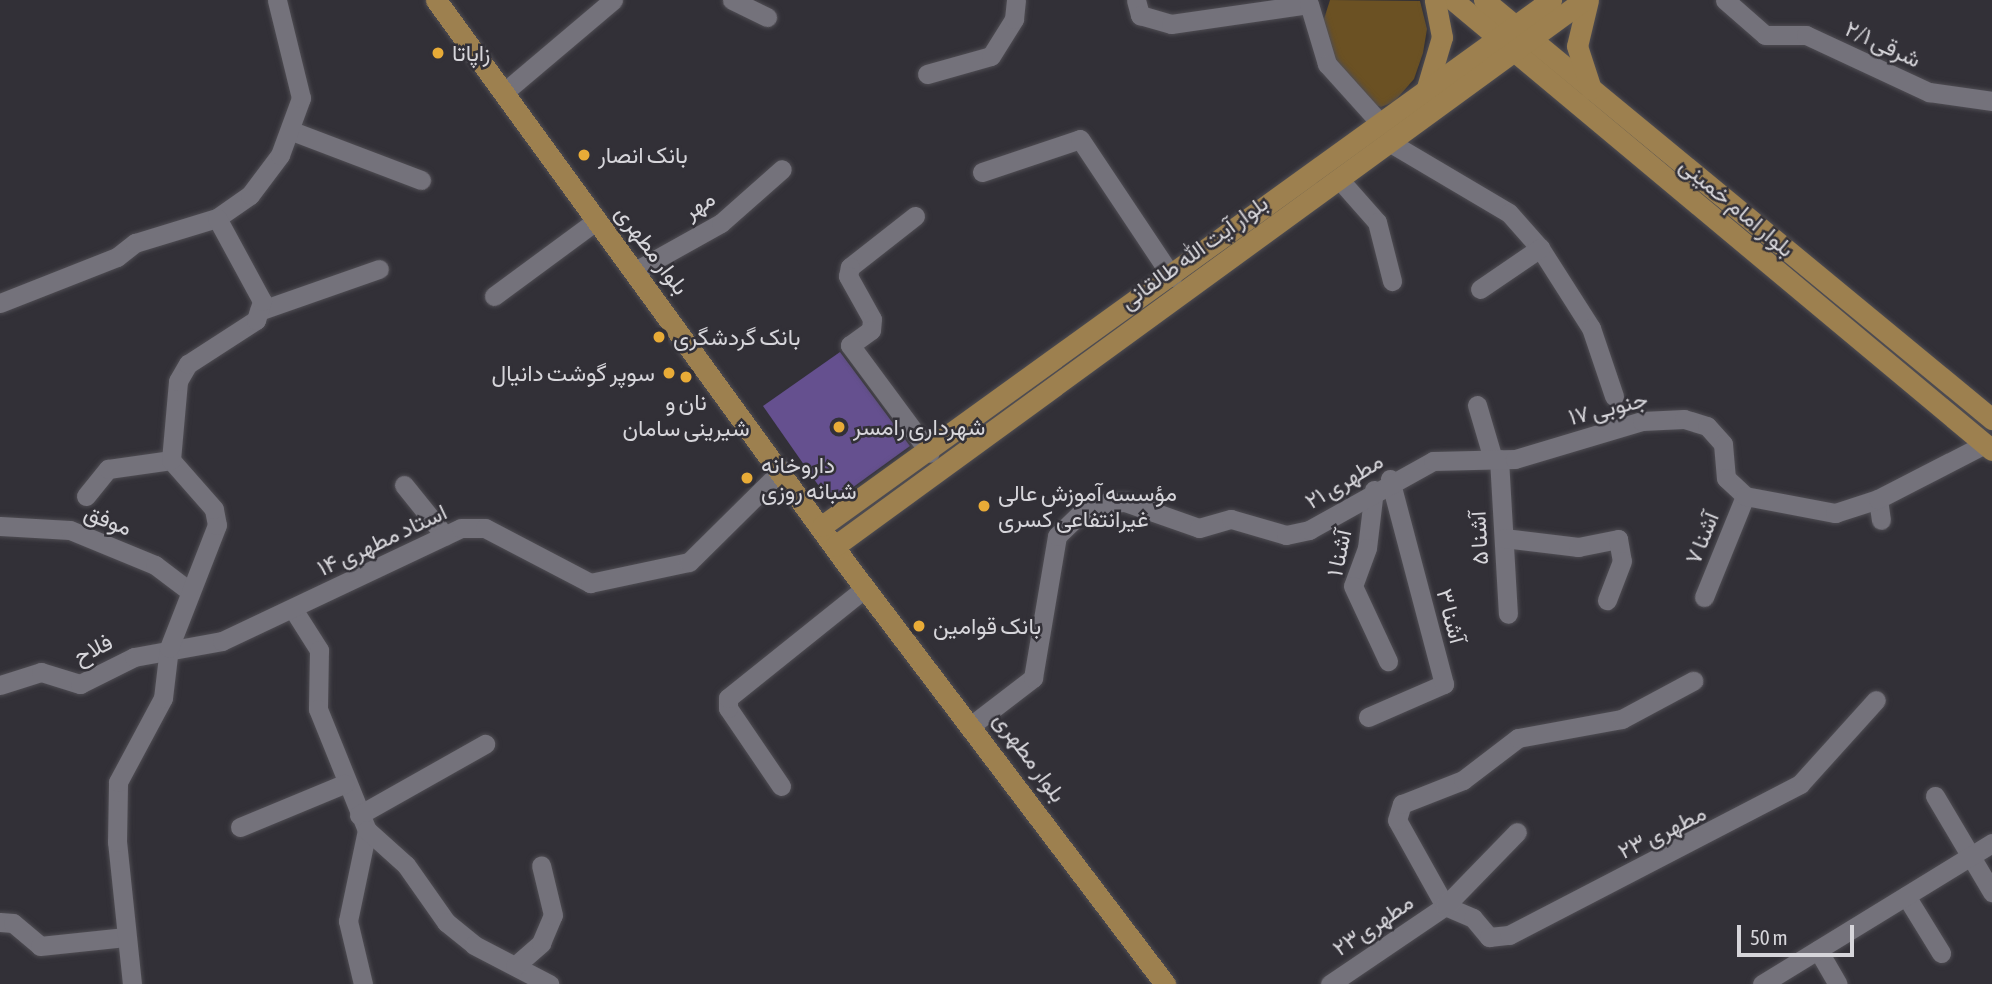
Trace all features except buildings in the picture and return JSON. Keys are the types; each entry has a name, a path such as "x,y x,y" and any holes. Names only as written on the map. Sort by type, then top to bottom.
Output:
{"main road":[{"name":"بلوار مطهری","path":"436,0 782,470 1149,984"},
{"path":"1426,91 1442,37 1435,0"},
{"name":"بلوار امام خمینی","path":"1452,0 1594,94 1992,419"},
{"name":"بلوار امام خمینی","path":"1484,0 1514,40 1709,218 1988,447"},
{"name":"بلوار آیت الله طالقانی","path":"835,546 1282,209 1514,40 1551,0"},
{"name":"بلوار آیت الله طالقانی","path":"822,526 930,453 1172,276 1282,209 1339,179 1426,91 1586,0"},
{"path":"1586,0 1577,46 1594,94"},
{"path":"1709,218 1725,201"},
{"name":"بلوار مطهری","path":"848,566 859,593 898,634 973,724 1165,984"}],"street":[{"path":"0,303 117,257 135,243 217,218 250,195 292,131 300,99 278,0"},
{"path":"503,93 613,0"},
{"path":"732,0 767,17"},
{"path":"927,74 991,56 1014,19 1016,0"},
{"path":"1136,0 1140,15 1171,24 1309,4 1327,64 1385,133 1509,214 1540,248 1591,328 1614,396"},
{"name":"شرقی ۲/۱","path":"1725,0 1765,35 1806,35 1928,92 1992,101"},
{"path":"292,131 421,180"},
{"path":"982,172 1080,139 1172,276"},
{"name":"مهر","path":"635,271 721,223 782,169"},
{"path":"1339,179 1377,222 1392,281"},
{"path":"915,216 850,267 848,276 872,319 871,331 850,345 930,453"},
{"path":"132,984 126,937 118,782 163,698 169,648 188,590 217,525 214,509 171,460 178,381 188,364 256,320 262,301 217,218"},
{"path":"494,296 597,220"},
{"path":"1480,289 1540,248"},
{"path":"259,311 379,270"},
{"name":"آشنا ۵","path":"1477,405 1502,459 1508,614"},
{"name":"جنوبی ۱۷","path":"1502,459 1642,421 1684,419 1707,426 1723,444 1726,478 1745,496"},
{"path":"1745,496 1835,513 1878,499 1988,447"},
{"name":"مطهری ۲۱","path":"973,724 1033,678 1057,536 1079,515 1125,502 1199,528 1231,519 1286,535 1309,530 1382,485 1433,461 1502,459"},
{"path":"86,496 107,469 171,460"},
{"name":"استاد مطهری ۱۴","path":"169,648 222,641 445,536 485,528 590,583 611,583 689,562 782,470"},
{"path":"404,485 445,536"},
{"name":"آشنا ۱","path":"1382,485 1367,548 1353,586 1388,661"},
{"name":"آشنا ۳","path":"1368,717 1444,684 1382,485"},
{"name":"آشنا ۷","path":"1704,597 1745,496"},
{"path":"1878,499 1881,520"},
{"name":"موفق","path":"0,526 71,530 155,565 188,590"},
{"path":"1504,538 1578,547 1618,540 1622,561 1607,600"},
{"path":"781,786 728,708 728,698 859,593"},
{"path":"293,609 319,650 318,709 344,784 363,822 407,865 446,922 515,966 549,984"},
{"name":"فلاح","path":"0,685 34,672 80,684 134,657 169,648"},
{"path":"1444,906 1396,820 1402,804 1464,780 1518,738 1622,719 1693,681"},
{"name":"مطهری ۲۳","path":"1444,906 1473,918 1489,937 1509,935 1801,784 1876,700"},
{"path":"363,984 348,922 363,822 485,744"},
{"path":"240,827 344,784"},
{"path":"1935,796 1992,892"},
{"name":"مطهری۲۳","path":"1330,984 1444,906 1517,832"},
{"path":"1762,984 1992,843"},
{"path":"515,966 541,943 553,915 541,865"},
{"path":"1906,896 1941,953"},
{"path":"0,922 13,923 40,946 126,937"},
{"path":"1818,950 1838,984"}],"shaded area":[{"path":"1330,0 1420,1 1427,29 1423,53 1414,79 1394,102 1381,107 1361,99 1337,74 1323,22"}],"place":[{"name":"زاپاتا","path":"438,53"},
{"name":"بانک انصار","path":"584,155"},
{"name":"بانک گردشگری","path":"659,337"},
{"name":"سوپر گوشت دانیال","path":"669,373"},
{"name":"نان و شیرینی سامان","path":"686,377"},
{"name":"شهرداری رامسر","path":"839,427"},
{"name":"داروخانه شبانه روزی","path":"747,478"},
{"name":"مؤسسه آموزش عالی غیرانتفاعی کسری","path":"984,506"},
{"name":"بانک قوامین","path":"919,626"}]}
